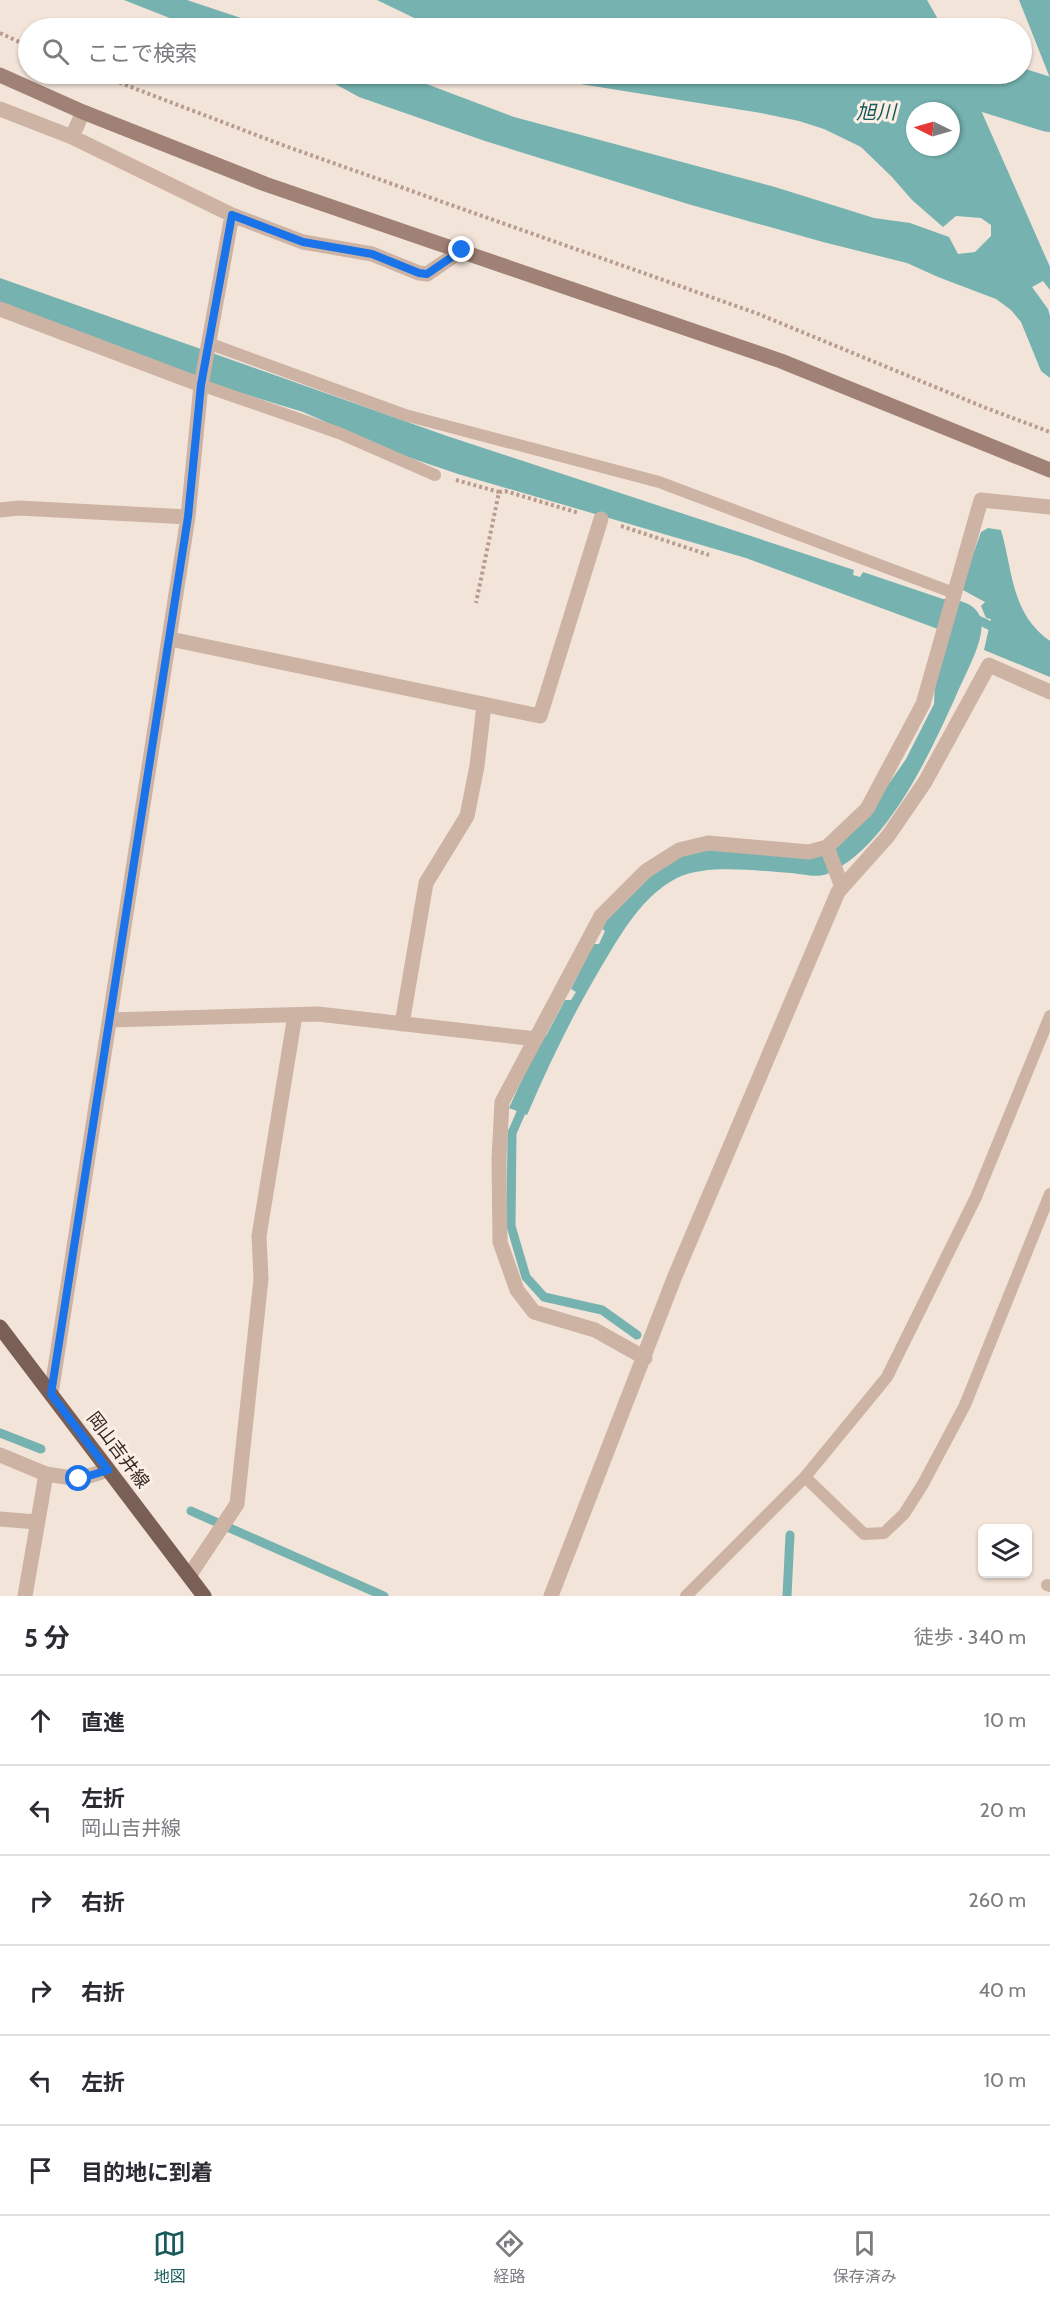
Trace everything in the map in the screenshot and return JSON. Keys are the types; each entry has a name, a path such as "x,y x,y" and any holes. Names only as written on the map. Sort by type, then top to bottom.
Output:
{"main road":[{"name":"岡山吉井線","path":"0,1328 204,1596"}],"street":[{"path":"0,75 18,83"},
{"path":"20,84 83,112 265,184 462,250 781,362 1050,471"},
{"path":"0,109 72,137 232,215 303,242 372,254 427,274 462,250"},
{"path":"72,137 83,112"},
{"path":"51,1394 170,639 188,517 201,383 232,215"},
{"path":"0,309 201,383"},
{"path":"645,1358 595,1330 534,1312 517,1290 500,1242 499,1158 502,1102 602,916 646,871 679,850 708,843 809,852 827,847 867,809 923,704 981,500 1050,507"},
{"path":"0,510 19,508 188,517"},
{"path":"170,639 540,716 601,519"},
{"path":"551,1596 675,1276 838,892 888,836 924,782 989,665 1050,692"},
{"path":"402,1024 426,883 467,816 477,766 484,705"},
{"path":"827,847 842,887"},
{"path":"110,1020 318,1014 536,1039"},
{"path":"189,1576 237,1504 261,1279 259,1236 295,1015"},
{"path":"0,1455 46,1474 79,1479 108,1470"},
{"path":"25,1596 46,1474"},
{"path":"0,1520 36,1522"}],"lane":[{"path":"207,345 405,415 658,482 954,593"},
{"path":"201,383 339,433 435,475"},
{"path":"686,1596 805,1477 887,1377 976,1197 1050,1016"},
{"path":"805,1477 864,1534 884,1533 904,1514 923,1484 965,1405 1050,1194"}],"path":[{"path":"0,33 18,41"},
{"path":"123,84 285,146 756,313 1050,432"},
{"path":"435,475 499,492 505,491 601,519 709,555"},
{"path":"476,603 499,492"}],"water":[{"path":"124,0 187,0 241,18 170,18"},
{"path":"377,0 927,0 937,18 414,18"},
{"path":"1019,0 1050,0 1050,78 1032,33 1032,18 1026,18"},
{"name":"旭川","path":"335,84 427,84 514,117 775,187 874,218 910,223 949,237 958,254 975,252 991,236 991,225 981,218 956,216 943,227 912,200 861,147 824,129 761,113 580,84 969,84 1050,267 1050,290 1043,281 1032,287 1048,309 1050,316 1050,378 1041,371 1021,322 1011,310 996,299 907,263 688,204 485,141 359,97"},
{"path":"0,278 447,436 854,570 853,575 860,577 863,572 943,599 964,602 977,612 982,627 975,654 932,746 904,798 869,844 849,861 819,876 734,869 691,873 669,882 647,901 625,928 590,987 561,1040 527,1115 509,1108 542,1036 546,1036 565,1000 571,1000 576,992 571,989 593,944 599,944 605,931 601,928 627,894 680,855 710,850 816,857 874,805 906,759 934,704 935,680 946,632 746,558 458,474 399,454 303,412 225,388 0,302"},
{"path":"988,528 1001,530 1015,591 1021,605 1037,630 1050,641 1050,677 984,650 991,619 986,618 981,606 985,602 961,589 981,532"}],"waterway":[{"name":"旭川","path":"983,84 1050,105"},
{"path":"972,617 999,630"},
{"path":"526,1101 512,1133 511,1226 526,1277 544,1297 602,1310 637,1335"},
{"path":"0,1433 41,1449"},
{"path":"191,1511 384,1596"},
{"path":"787,1596 790,1535"}],"route":[{"path":"79,1479 108,1470 51,1394 170,639 188,517 201,385 232,215 303,242 372,254 419,273 427,274 462,250"}]}
